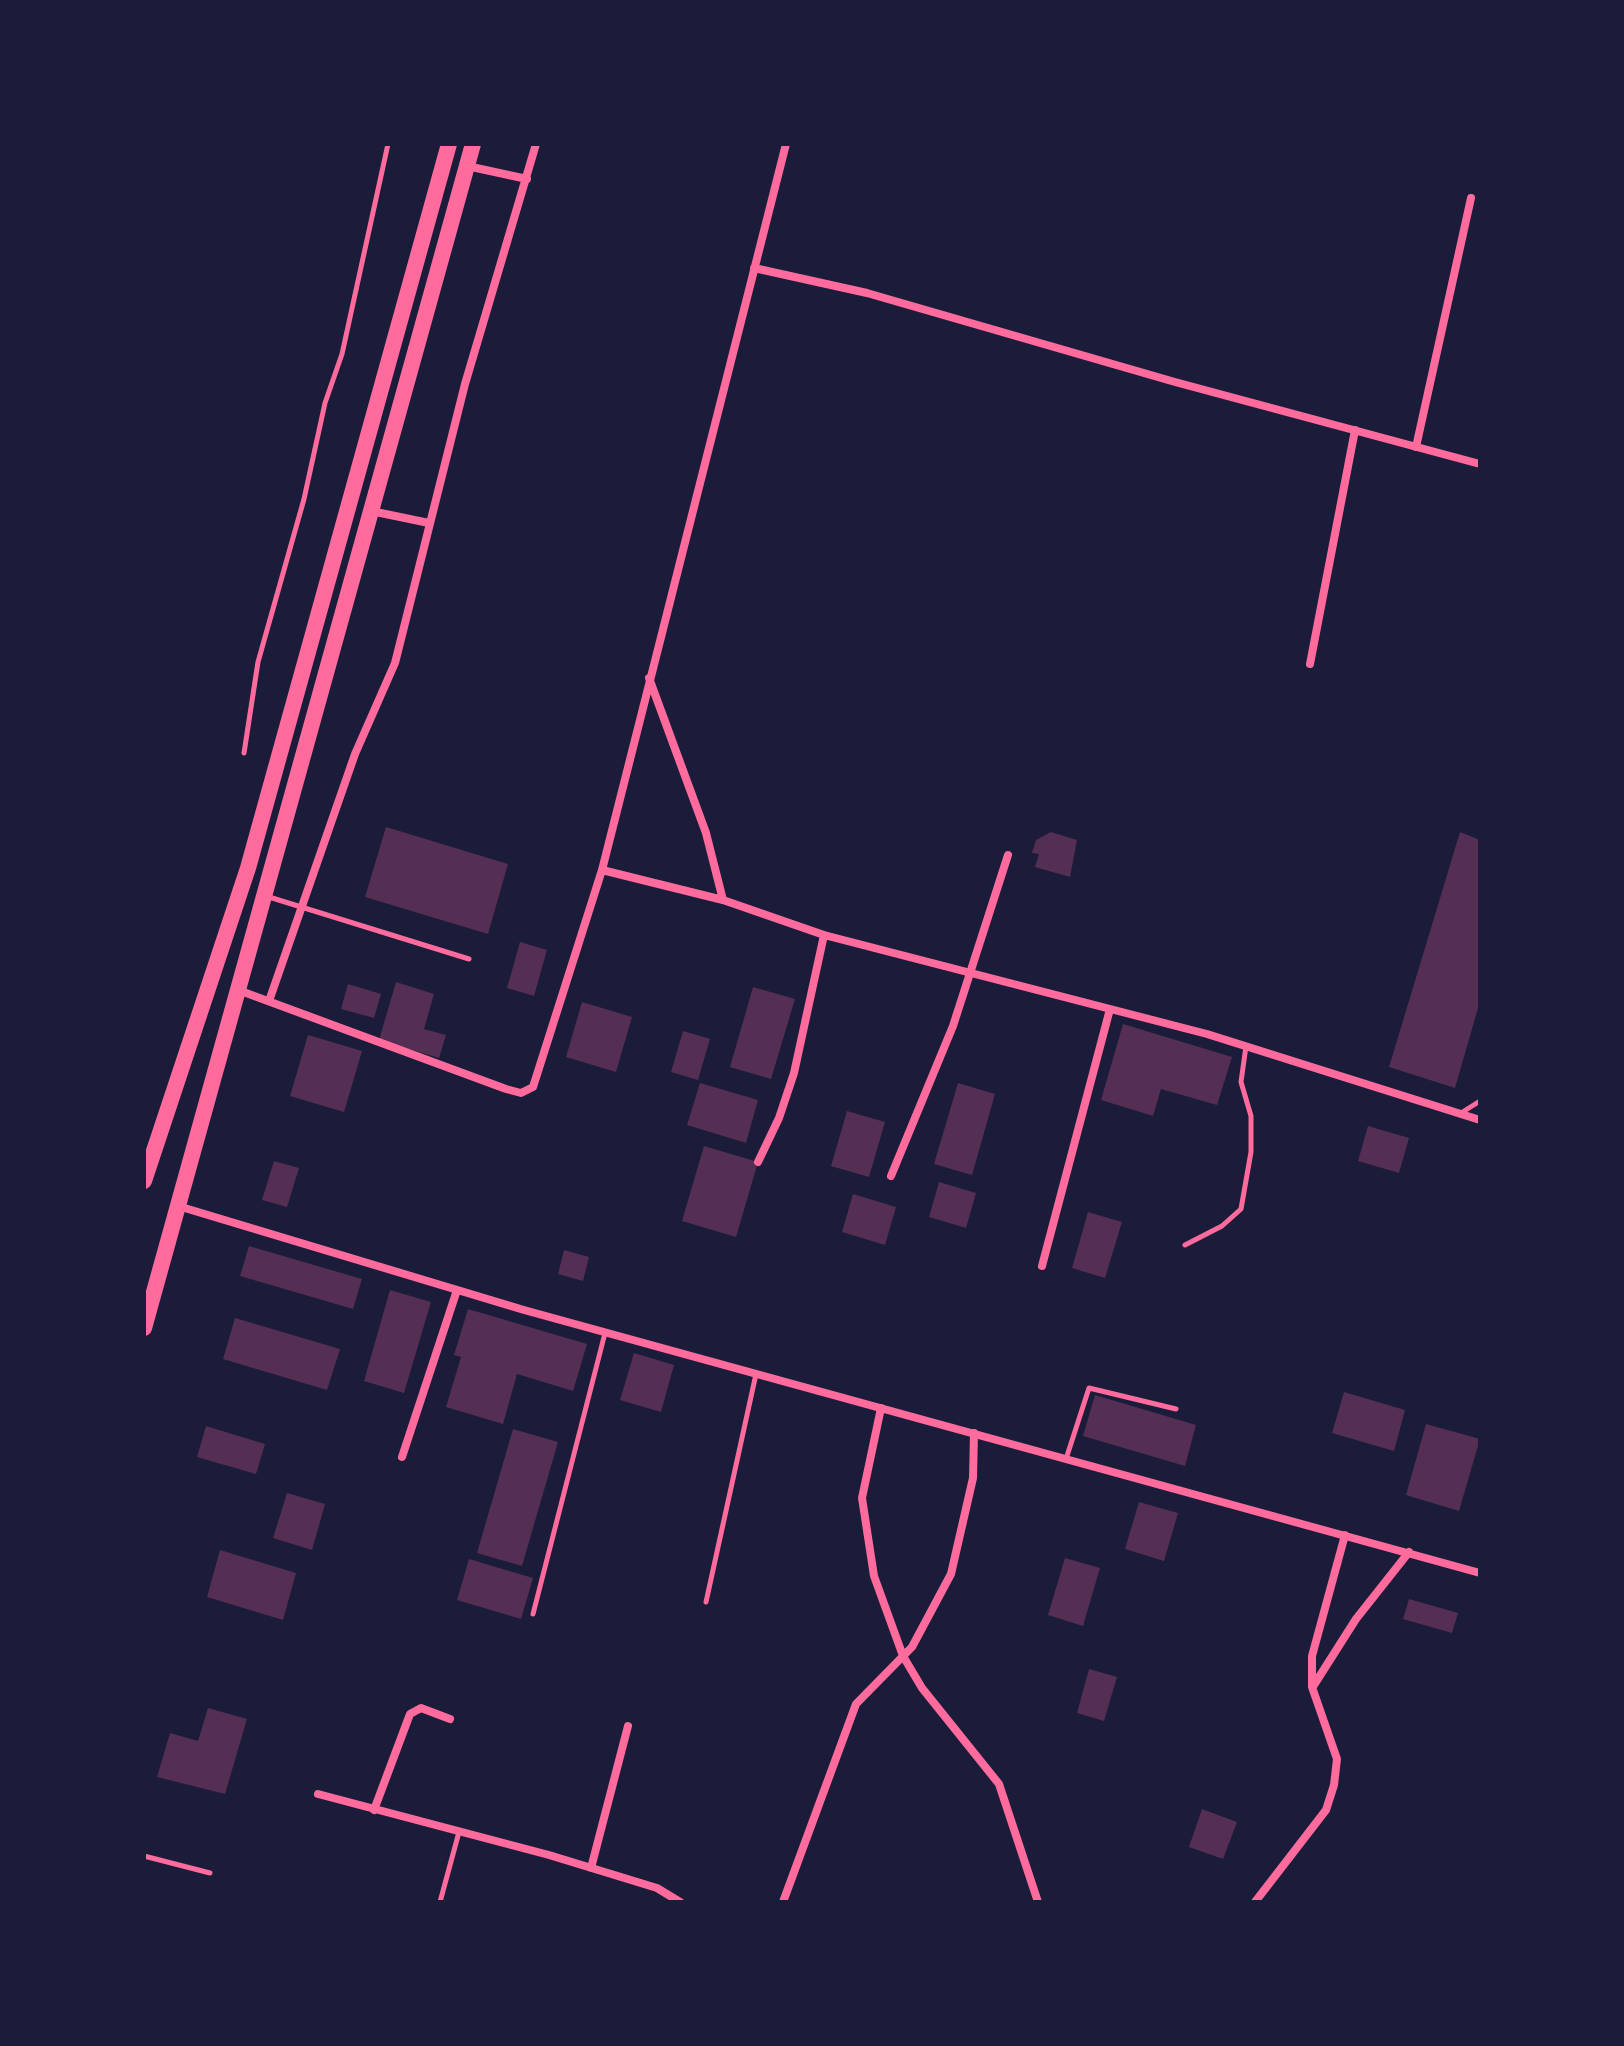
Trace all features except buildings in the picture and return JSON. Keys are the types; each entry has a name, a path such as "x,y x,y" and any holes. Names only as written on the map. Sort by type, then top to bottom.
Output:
{"main road":[{"path":"144,1181 248,868 449,144"},
{"path":"144,1328 473,144"}],"street":[{"path":"269,1001 355,754 395,663 465,384 536,144"},
{"path":"238,990 521,1093 533,1087 602,870 786,144"},
{"path":"467,166 527,179"},
{"path":"1416,447 1471,198"},
{"path":"754,268 867,293 1175,382 1480,464"},
{"path":"1310,664 1355,430"},
{"path":"371,511 429,523"},
{"path":"649,678 702,820 723,900"},
{"path":"891,1176 953,1026 1008,855"},
{"path":"602,870 723,900 824,935 971,970 1246,1046 1480,1120"},
{"path":"758,1162 779,1118 794,1073 824,935"},
{"path":"1042,1266 1110,1009"},
{"path":"178,1206 606,1332 1480,1573"},
{"path":"402,1457 457,1290"},
{"path":"881,1408 864,1479 864,1521 874,1576 903,1656 922,1688 999,1784 1038,1902"},
{"path":"783,1902 856,1704 903,1656 930,1617 951,1574 973,1478 974,1433"},
{"path":"1255,1902 1326,1810 1334,1785 1337,1759 1312,1687 1312,1656 1345,1535"},
{"path":"1312,1687 1356,1619 1409,1552"},
{"path":"374,1810 410,1714 421,1708 450,1719"},
{"path":"591,1868 628,1726"},
{"path":"318,1794 591,1868 657,1888 680,1902"}],"lane":[{"path":"244,753 258,662 304,499 325,403 342,354 388,144"},
{"path":"264,895 469,959"},
{"path":"1185,1245 1222,1226 1241,1209 1251,1152 1251,1116 1241,1082 1246,1046"},
{"path":"1460,1114 1480,1101"},
{"path":"533,1614 606,1332"},
{"path":"706,1602 756,1374"},
{"path":"1066,1459 1089,1388 1176,1409"},
{"path":"440,1902 459,1832"},
{"path":"144,1856 210,1873"}]}
